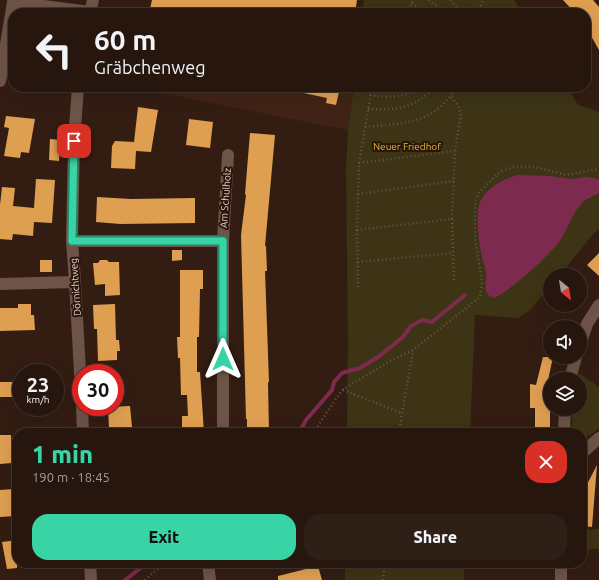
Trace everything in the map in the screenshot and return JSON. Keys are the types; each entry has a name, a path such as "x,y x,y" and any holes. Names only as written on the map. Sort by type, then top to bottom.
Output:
{"street":[{"path":"12,8 13,2 55,8"},
{"path":"0,81 8,32"},
{"name":"Dörnichtweg","path":"78,92 74,141 72,241 80,364"},
{"name":"Am Schulholz","path":"223,428 223,241 228,155"},
{"path":"72,241 223,241"},
{"path":"0,284 75,282"},
{"path":"587,324 599,305"},
{"path":"82,416 83,428"},
{"path":"564,428 565,416"},
{"path":"587,449 599,438"},
{"path":"90,568 91,580"},
{"path":"209,568 210,580"},
{"path":"561,568 561,580"}],"path":[{"path":"428,0 438,8"},
{"path":"451,0 457,8"},
{"path":"412,1 420,8"},
{"path":"358,287 357,230 359,163 371,92"},
{"path":"370,96 404,96 411,92"},
{"path":"368,109 386,110 407,107 430,92"},
{"path":"365,127 413,122 424,118 435,111 454,92"},
{"path":"451,96 458,106 461,114 455,152 452,219 454,283"},
{"path":"359,163 455,152"},
{"path":"317,428 342,390 390,360 413,350 480,297 482,283 475,237 475,203 478,192 500,172 513,167 535,167 566,175 599,169"},
{"path":"358,194 454,182"},
{"path":"357,230 452,219"},
{"path":"358,262 452,253"},
{"path":"400,428 413,350"},
{"path":"342,390 402,413"},
{"path":"145,580 158,568"},
{"path":"383,580 384,568"}],"shaded area":[{"path":"161,92 353,92 348,130"},
{"path":"518,175 550,176 572,179 586,177 593,178 599,180 599,193 586,199 579,206 559,242 546,257 529,273 494,298 489,296 486,291 486,272 478,230 479,207 483,197 491,188 501,181"}],"green space":[{"path":"364,0 514,0 519,8 363,8"},
{"name":"Neuer Friedhof","path":"353,92 570,92 578,105 599,112 599,229 593,234 566,268 543,268 543,295 530,310 518,318 475,315 470,428 347,428 348,343 346,169 348,130"},
{"path":"587,379 599,387 599,427 592,434 587,436 587,428 572,428 572,416 587,416"},
{"path":"599,529 599,549 587,549 587,530"},
{"path":"345,568 464,568 464,580 345,580"}],"building":[{"path":"152,0 357,0 356,8 150,8"},
{"path":"563,0 593,0 599,7 599,50 591,36 591,8 570,8"},
{"path":"299,92 339,92 336,105 326,103 327,98"},
{"path":"138,107 158,110 151,152 136,151 135,169 111,168 112,146 115,141 134,142"},
{"path":"6,116 35,119 29,153 21,152 20,158 4,156 9,128 4,127"},
{"path":"189,119 213,122 210,148 186,145"},
{"path":"250,133 275,135 265,246 267,271 265,271 269,382 269,428 247,428 246,419 241,235"},
{"path":"50,139 60,140 59,161 49,160"},
{"path":"36,179 55,180 52,223 34,222 33,236 13,234 12,240 0,239 0,205 2,187 15,188 13,206 34,208"},
{"path":"97,197 131,199 195,198 195,223 120,224 96,222"},
{"path":"172,250 182,250 182,260 172,261"},
{"path":"599,253 599,276 587,265"},
{"path":"40,260 52,260 52,272 40,272"},
{"path":"100,260 119,262 120,295 105,296 105,284 95,285 93,263 98,263"},
{"path":"180,270 203,270 203,289 200,289 199,337 197,337 197,372 200,372 204,428 182,428 182,416 188,416 187,395 181,395 180,358 178,358 177,337 180,337"},
{"path":"18,304 31,304 31,315 34,315 35,330 0,331 0,308 18,308"},
{"path":"115,304 116,340 119,340 120,351 117,351 117,360 98,361 97,329 94,329 93,305"},
{"path":"543,357 543,364 552,364 550,372 543,372 543,416 550,416 550,428 535,428 535,408 530,408 530,384 536,385"},
{"path":"0,382 12,382 12,397 0,397"},
{"path":"124,406 130,406 132,427 109,428 108,416 124,416"},
{"path":"0,435 11,435 12,463 0,464"},
{"path":"597,465 592,527 587,526 587,484"},
{"path":"12,489 12,516 0,517 0,490"},
{"path":"12,541 12,568 17,568 7,569 2,542"},
{"path":"310,568 319,568 322,580 278,580 278,576"}],"waterway":[{"path":"302,428 306,420 332,390 334,382 342,373 360,368 378,357 403,337 411,326 422,320 432,322 465,295"},
{"path":"125,580 141,568"}],"route":[{"path":"74,141 72,241 223,241 223,359"}]}
